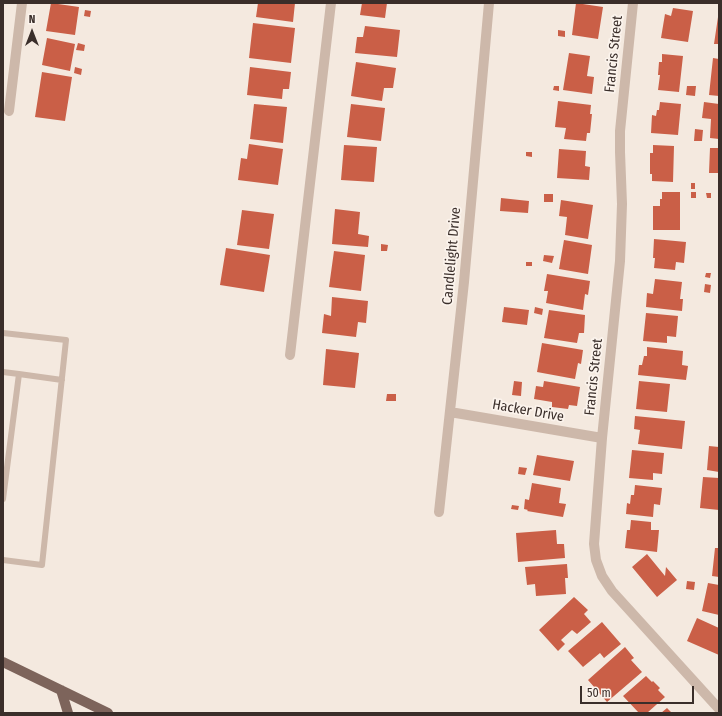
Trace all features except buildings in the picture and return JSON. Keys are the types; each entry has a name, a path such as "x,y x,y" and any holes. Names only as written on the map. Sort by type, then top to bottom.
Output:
{"main road":[{"path":"3,662 108,713"},
{"path":"61,690 68,713"}],"street":[{"path":"9,111 22,3"},
{"path":"290,355 331,3"},
{"name":"Candlelight Drive","path":"439,512 464,282 489,3"},
{"name":"Francis Street","path":"633,3 620,131 622,204 620,261 602,438 594,527 594,544 596,560 602,576 612,591 719,710"},
{"name":"Hacker Drive","path":"450,412 602,438"},
{"path":"711,701 719,694"}],"lane":[{"path":"3,333 66,340 42,565 3,560"},
{"path":"3,372 62,380"},
{"path":"3,499 19,374"}]}
